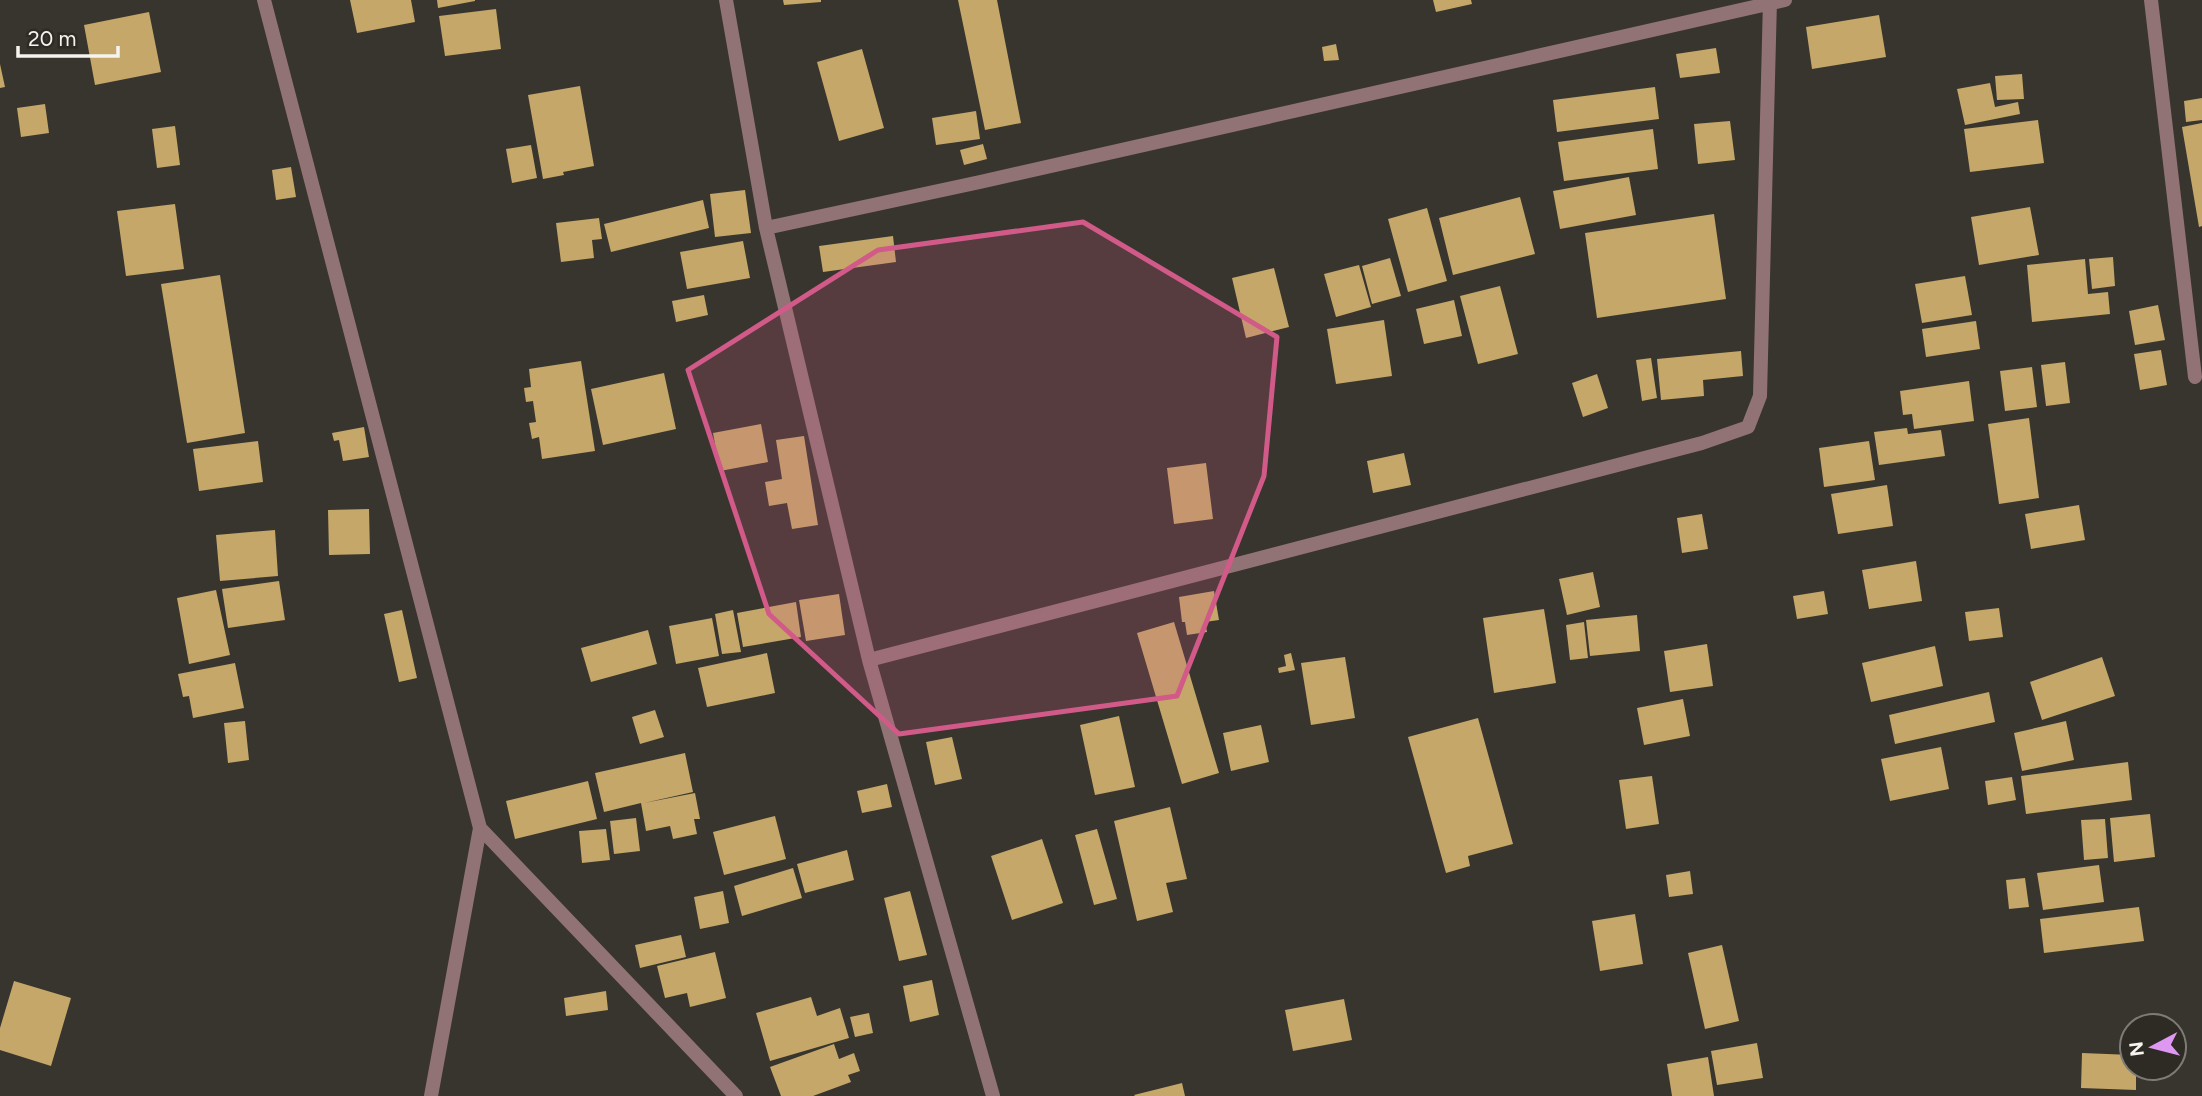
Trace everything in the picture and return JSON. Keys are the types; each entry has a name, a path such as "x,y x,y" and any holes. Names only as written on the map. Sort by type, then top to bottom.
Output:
{"street":[{"path":"264,0 480,828 431,1096"},
{"path":"726,0 766,228 869,660 993,1096"},
{"path":"2151,0 2195,377"},
{"path":"766,228 980,183 1775,1 1760,396 1748,427 1702,443 869,660"},
{"path":"480,828 736,1096"}],"highlighted area":[{"path":"1083,222 1277,337 1264,476 1177,696 899,734 769,614 688,370 878,250"}],"building":[{"path":"350,0 411,0 415,22 357,33"},
{"path":"437,0 475,0 475,1 438,8"},
{"path":"783,0 821,0 821,2 784,5"},
{"path":"958,0 997,0 1021,123 985,130"},
{"path":"1433,0 1471,0 1472,4 1436,12"},
{"path":"496,9 501,49 445,56 439,16"},
{"path":"149,12 161,72 95,85 84,25"},
{"path":"1879,15 1886,57 1812,69 1806,27"},
{"path":"1336,44 1339,60 1324,61 1322,47"},
{"path":"1716,48 1720,73 1680,78 1676,54"},
{"path":"862,49 884,128 839,141 817,62"},
{"path":"0,64 5,87 0,88"},
{"path":"2022,74 2024,99 1997,100 1995,76"},
{"path":"1990,83 1995,107 2018,102 2020,114 1965,125 1957,89"},
{"path":"580,86 594,166 543,179 528,95"},
{"path":"1655,87 1659,119 1557,132 1553,100"},
{"path":"2202,98 2202,120 2186,122 2184,101"},
{"path":"45,104 49,133 21,137 17,108"},
{"path":"976,111 980,139 936,145 932,118"},
{"path":"2038,120 2044,163 1970,172 1964,129"},
{"path":"1730,121 1735,160 1698,164 1694,124"},
{"path":"2202,123 2202,226 2199,227 2182,127"},
{"path":"175,126 180,165 157,168 152,129"},
{"path":"1653,129 1658,169 1564,181 1558,142"},
{"path":"983,144 987,159 964,165 960,150"},
{"path":"531,145 537,178 512,183 506,149"},
{"path":"291,167 296,197 276,200 272,170"},
{"path":"1629,177 1636,215 1560,229 1553,191"},
{"path":"745,190 751,233 715,237 710,194"},
{"path":"1520,197 1535,254 1453,275 1439,218"},
{"path":"703,200 709,228 611,252 604,224"},
{"path":"175,204 184,269 126,276 117,211"},
{"path":"2030,207 2039,255 1979,265 1971,217"},
{"path":"1427,208 1447,281 1408,292 1388,219"},
{"path":"1714,214 1726,299 1597,318 1585,233"},
{"path":"599,218 602,239 592,240 594,258 561,262 556,223"},
{"path":"893,236 896,262 823,272 819,246"},
{"path":"743,241 750,278 687,289 680,252"},
{"path":"2113,257 2115,286 2092,289 2089,259"},
{"path":"1390,258 1401,296 1372,304 1362,266"},
{"path":"2085,259 2088,294 2108,292 2110,314 2032,322 2027,265"},
{"path":"1359,265 1371,307 1336,317 1324,274"},
{"path":"1274,268 1289,327 1246,338 1232,278"},
{"path":"220,275 245,433 187,443 161,284"},
{"path":"1965,276 1972,315 1922,323 1915,284"},
{"path":"1500,286 1518,354 1478,364 1460,296"},
{"path":"704,295 708,315 676,322 672,301"},
{"path":"1454,300 1462,336 1424,344 1416,309"},
{"path":"2158,305 2165,340 2135,345 2129,311"},
{"path":"1384,320 1392,376 1336,384 1327,329"},
{"path":"1976,321 1980,349 1926,357 1922,329"},
{"path":"2161,350 2167,385 2140,390 2134,354"},
{"path":"1741,351 1743,376 1703,380 1704,396 1661,400 1657,359"},
{"path":"1651,358 1657,398 1642,401 1636,360"},
{"path":"581,361 595,451 542,459 539,437 532,439 529,423 536,422 533,401 526,402 524,388 531,387 529,369"},
{"path":"2065,362 2070,403 2046,406 2041,365"},
{"path":"2032,367 2037,407 2005,411 2000,371"},
{"path":"664,373 676,429 603,445 591,389"},
{"path":"1597,374 1608,408 1583,417 1572,383"},
{"path":"1969,381 1974,421 1914,429 1912,414 1903,415 1900,391"},
{"path":"2029,418 2039,498 1999,504 1988,424"},
{"path":"761,424 768,462 720,471 713,433"},
{"path":"364,427 369,457 343,461 339,440 334,441 332,433"},
{"path":"1907,428 1908,434 1941,430 1945,456 1879,465 1874,432"},
{"path":"804,436 818,525 792,529 787,503 769,506 765,482 782,479 776,440"},
{"path":"258,441 263,482 199,491 193,449"},
{"path":"1869,441 1875,480 1824,487 1819,448"},
{"path":"1404,453 1411,485 1373,493 1367,461"},
{"path":"1206,463 1213,519 1174,524 1167,468"},
{"path":"1887,485 1893,526 1838,534 1831,494"},
{"path":"2079,505 2085,540 2031,549 2025,514"},
{"path":"369,509 370,554 329,555 328,510"},
{"path":"1702,514 1708,549 1682,553 1677,518"},
{"path":"275,530 278,576 220,581 216,535"},
{"path":"1916,561 1922,601 1869,609 1862,570"},
{"path":"1593,572 1600,607 1567,615 1559,579"},
{"path":"279,581 285,620 228,628 222,589"},
{"path":"216,590 230,655 189,664 177,598"},
{"path":"1214,591 1219,620 1205,622 1207,632 1187,635 1185,622 1182,622 1179,597"},
{"path":"1824,591 1828,614 1797,619 1793,596"},
{"path":"839,594 845,635 806,641 799,600"},
{"path":"796,602 801,637 743,647 737,613"},
{"path":"1999,608 2003,637 1969,641 1965,612"},
{"path":"1544,609 1556,683 1494,693 1483,618"},
{"path":"402,610 417,678 399,682 384,614"},
{"path":"733,610 741,652 722,654 715,614"},
{"path":"1637,615 1640,651 1590,656 1586,620"},
{"path":"712,618 719,656 676,664 669,626"},
{"path":"1174,622 1219,773 1182,784 1137,633"},
{"path":"1584,622 1588,658 1570,660 1566,625"},
{"path":"648,630 657,664 591,682 581,648"},
{"path":"1707,644 1713,686 1670,692 1664,651"},
{"path":"1935,646 1943,686 1871,702 1862,663"},
{"path":"767,653 775,693 707,707 698,668"},
{"path":"1291,653 1295,670 1279,673 1278,668 1286,666 1284,655"},
{"path":"1345,657 1355,718 1311,725 1301,663"},
{"path":"2102,657 2115,696 2042,720 2030,682"},
{"path":"235,663 244,708 193,718 189,696 183,697 178,674"},
{"path":"1989,692 1995,722 1895,744 1889,715"},
{"path":"1683,699 1690,736 1644,745 1637,708"},
{"path":"655,710 664,737 640,744 632,717"},
{"path":"1119,716 1135,787 1095,795 1080,725"},
{"path":"1478,718 1513,844 1468,856 1470,866 1446,873 1408,737"},
{"path":"245,721 249,760 228,763 224,723"},
{"path":"2066,721 2074,760 2022,771 2014,733"},
{"path":"1261,725 1269,762 1231,771 1223,733"},
{"path":"952,737 962,779 935,785 926,742"},
{"path":"1941,747 1949,789 1890,801 1881,759"},
{"path":"685,753 693,792 644,803 695,793 700,819 694,819 697,834 673,839 670,826 646,831 641,803 604,812 595,773"},
{"path":"2128,762 2132,800 2026,814 2021,776"},
{"path":"1652,776 1659,824 1626,829 1619,780"},
{"path":"2012,777 2016,800 1988,805 1985,781"},
{"path":"588,781 597,819 515,839 506,801"},
{"path":"887,784 892,807 862,813 857,791"},
{"path":"1170,807 1187,879 1166,883 1173,912 1137,921 1114,821"},
{"path":"2150,814 2155,857 2114,862 2110,818"},
{"path":"775,816 786,859 724,875 713,832"},
{"path":"636,818 640,851 614,854 610,821"},
{"path":"2105,819 2108,858 2084,860 2081,820"},
{"path":"606,829 610,860 582,863 579,831"},
{"path":"1097,829 1117,899 1094,905 1075,835"},
{"path":"1042,839 1063,903 1012,920 991,856"},
{"path":"847,850 854,880 805,893 797,864"},
{"path":"2099,865 2104,902 2043,910 2037,873"},
{"path":"793,868 802,898 742,916 734,886"},
{"path":"1690,871 1693,894 1669,897 1666,875"},
{"path":"2025,878 2029,907 2009,909 2006,880"},
{"path":"723,891 729,923 700,929 694,897"},
{"path":"910,891 927,955 899,961 884,898"},
{"path":"2139,907 2144,941 2044,953 2040,919"},
{"path":"1635,914 1643,964 1600,971 1592,921"},
{"path":"681,935 686,957 640,968 635,945"},
{"path":"1722,945 1739,1021 1705,1029 1688,953"},
{"path":"715,952 726,998 690,1007 687,993 665,998 657,966"},
{"path":"932,980 939,1015 910,1022 903,986"},
{"path":"14,981 71,998 51,1066 0,1050 0,1028"},
{"path":"606,991 608,1010 566,1016 564,998"},
{"path":"811,997 817,1016 840,1008 849,1038 770,1061 756,1013"},
{"path":"1344,999 1352,1040 1293,1051 1285,1010"},
{"path":"869,1013 873,1033 855,1037 850,1017"},
{"path":"1757,1043 1763,1078 1717,1085 1711,1051"},
{"path":"834,1044 839,1059 854,1053 860,1071 848,1075 851,1082 813,1096 781,1096 770,1067"},
{"path":"2082,1053 2118,1054 2118,1082 2136,1082 2136,1090 2081,1088"},
{"path":"1708,1057 1714,1096 1672,1096 1667,1064"},
{"path":"1182,1083 1185,1096 1134,1095"}]}
